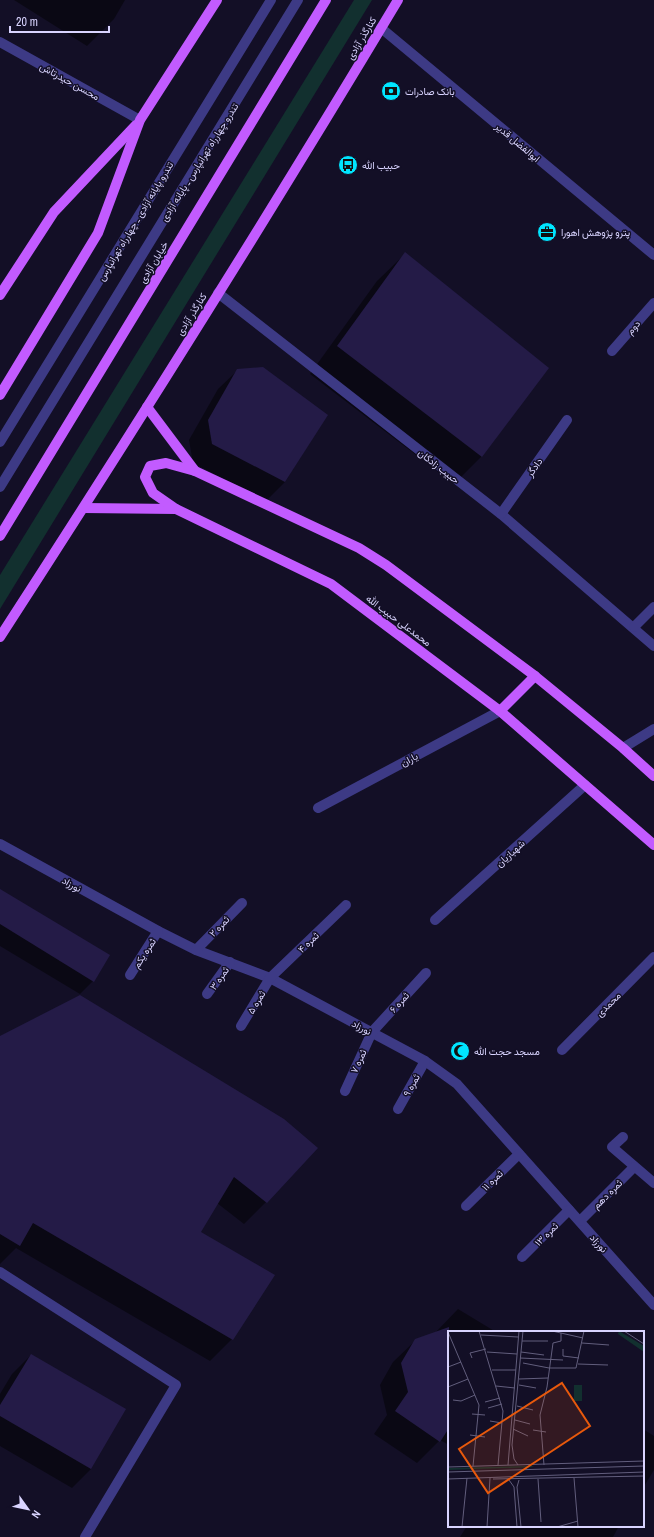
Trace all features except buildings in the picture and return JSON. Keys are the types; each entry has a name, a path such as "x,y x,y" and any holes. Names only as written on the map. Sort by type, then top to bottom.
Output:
{"main road":[{"path":"0,295 54,212 140,120 217,0"},
{"name":"خیابان آزادی","path":"0,536 326,0"},
{"name":"کنارگذر آزادی","path":"0,637 84,508 398,0"},
{"path":"0,395 98,233 140,120"},
{"path":"147,407 195,471"},
{"path":"176,509 153,493 145,477 150,466 166,463 195,471 359,548 386,564 535,676 623,748 654,776"},
{"name":"محمدعلی حبیب الله","path":"84,508 176,509 331,584 500,711 654,846"},
{"path":"500,711 535,676"}],"street":[{"name":"تندرو پایانه آزادی ـ چهارراه تهرانپارس","path":"0,442 271,0"},
{"name":"تندرو چهارراه تهرانپارس ـ پایانه آزادی","path":"0,487 298,0"},
{"name":"ابوالفضل قدیر","path":"381,28 654,256"},
{"name":"محسن حیدرتاش","path":"0,42 140,120"},
{"name":"حبیب زادگان","path":"218,293 501,514 634,627 654,646"},
{"name":"دوم","path":"612,352 654,302"},
{"name":"دادگر","path":"501,514 567,420"},
{"path":"634,627 654,607"},
{"name":"یاران","path":"318,808 500,711"},
{"path":"623,748 654,729"},
{"name":"شهبازیان","path":"435,920 586,785"},
{"name":"نورزاد","path":"0,844 158,931 196,950 270,978 424,1061 457,1084 654,1305"},
{"name":"ثمره ۲","path":"196,950 242,903"},
{"name":"ثمره ۴","path":"270,978 346,905"},
{"name":"ثمره یکم","path":"130,974 158,931"},
{"name":"محمدی","path":"562,1050 654,957"},
{"name":"ثمره ۳","path":"207,994 230,962"},
{"name":"ثمره ۶","path":"372,1032 426,973"},
{"name":"ثمره ۵","path":"241,1026 270,978"},
{"name":"ثمره ۷","path":"345,1090 372,1032"},
{"name":"ثمره ۹","path":"398,1109 424,1061"},
{"path":"623,1137 612,1148 654,1183"},
{"name":"ثمره ۱۱","path":"466,1206 519,1154"},
{"name":"ثمره دهم","path":"580,1221 634,1167"},
{"name":"ثمره ۱۳","path":"522,1257 570,1210"},
{"path":"0,1272 176,1385 85,1537"}],"green space":[{"path":"354,0 372,0 0,609 0,575"}],"place":[{"name":"بانک صادرات","path":"391,91"},
{"name":"حبیب الله","path":"348,165"},
{"name":"پترو پژوهش اهورا","path":"547,232"},
{"name":"مسجد حجت الله","path":"460,1051"}]}
